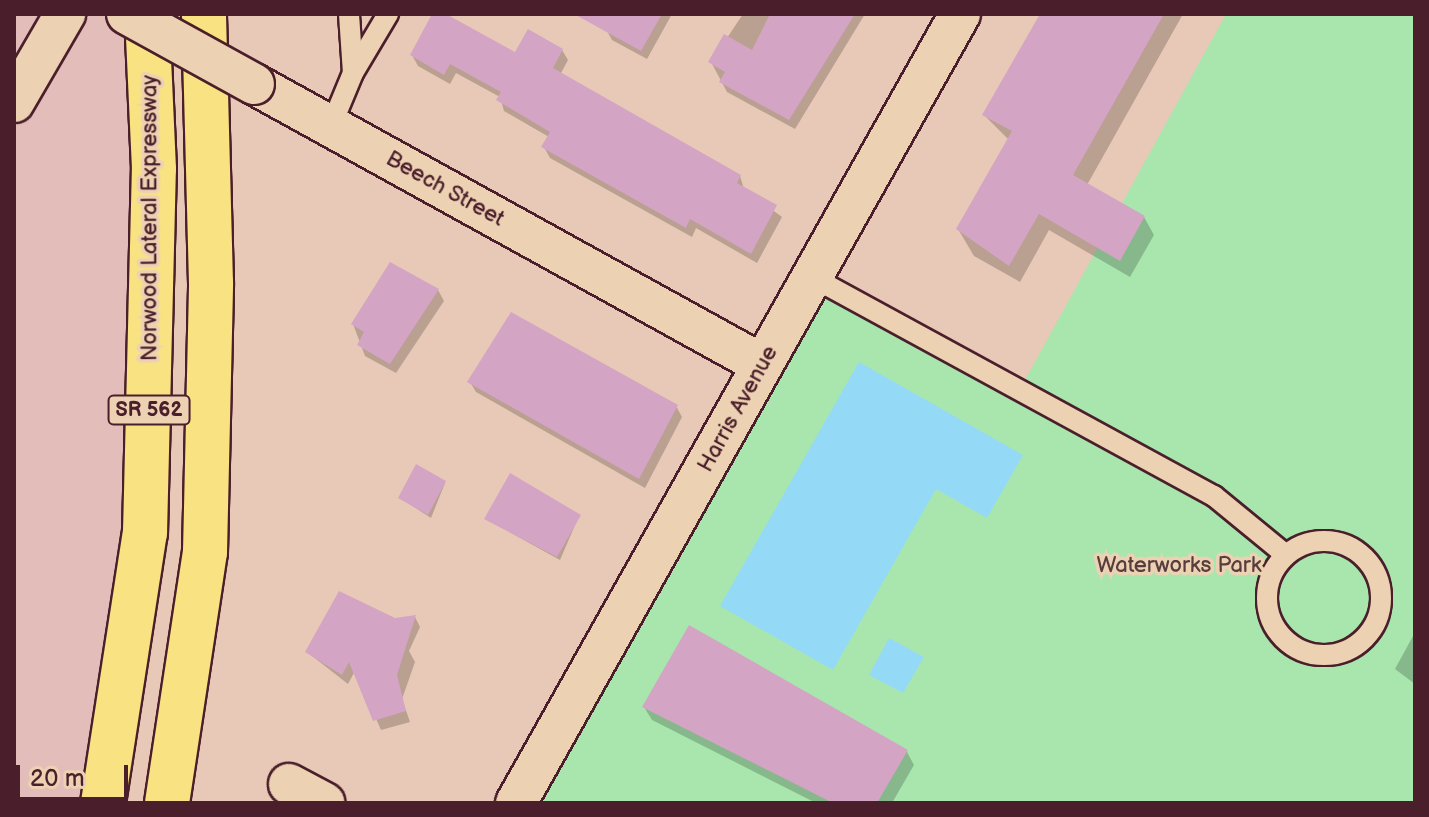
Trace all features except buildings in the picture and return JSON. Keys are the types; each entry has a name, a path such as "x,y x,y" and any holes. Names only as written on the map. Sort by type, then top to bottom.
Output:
{"highway":[{"name":"Norwood Lateral Expressway","path":"103,803 145,533 154,169 147,14"},
{"name":"SR 562","path":"167,803 205,552 211,283 204,14"}],"street":[{"path":"14,102 65,14"},
{"name":"Beech Street","path":"127,14 763,365"},
{"name":"Harris Avenue","path":"516,803 960,14"},
{"path":"289,784 324,803"}],"lane":[{"path":"349,14 353,73"},
{"path":"331,126 353,73 388,14"},
{"path":"812,277 1214,496 1286,555"},
{"path":"1339,543 1370,564 1378,581 1378,618 1354,647 1319,656 1285,640 1273,625 1268,587 1286,555 1303,545 1339,543"}],"shaded area":[{"path":"14,14 147,14 154,169 103,803 14,803"}],"green space":[{"name":"Waterworks Park","path":"1226,14 1415,14 1415,803 516,803 812,277 1019,391"}],"water":[{"path":"859,362 1023,455 987,518 936,489 833,670 720,606"},
{"path":"889,638 924,657 903,693 869,675"}]}
